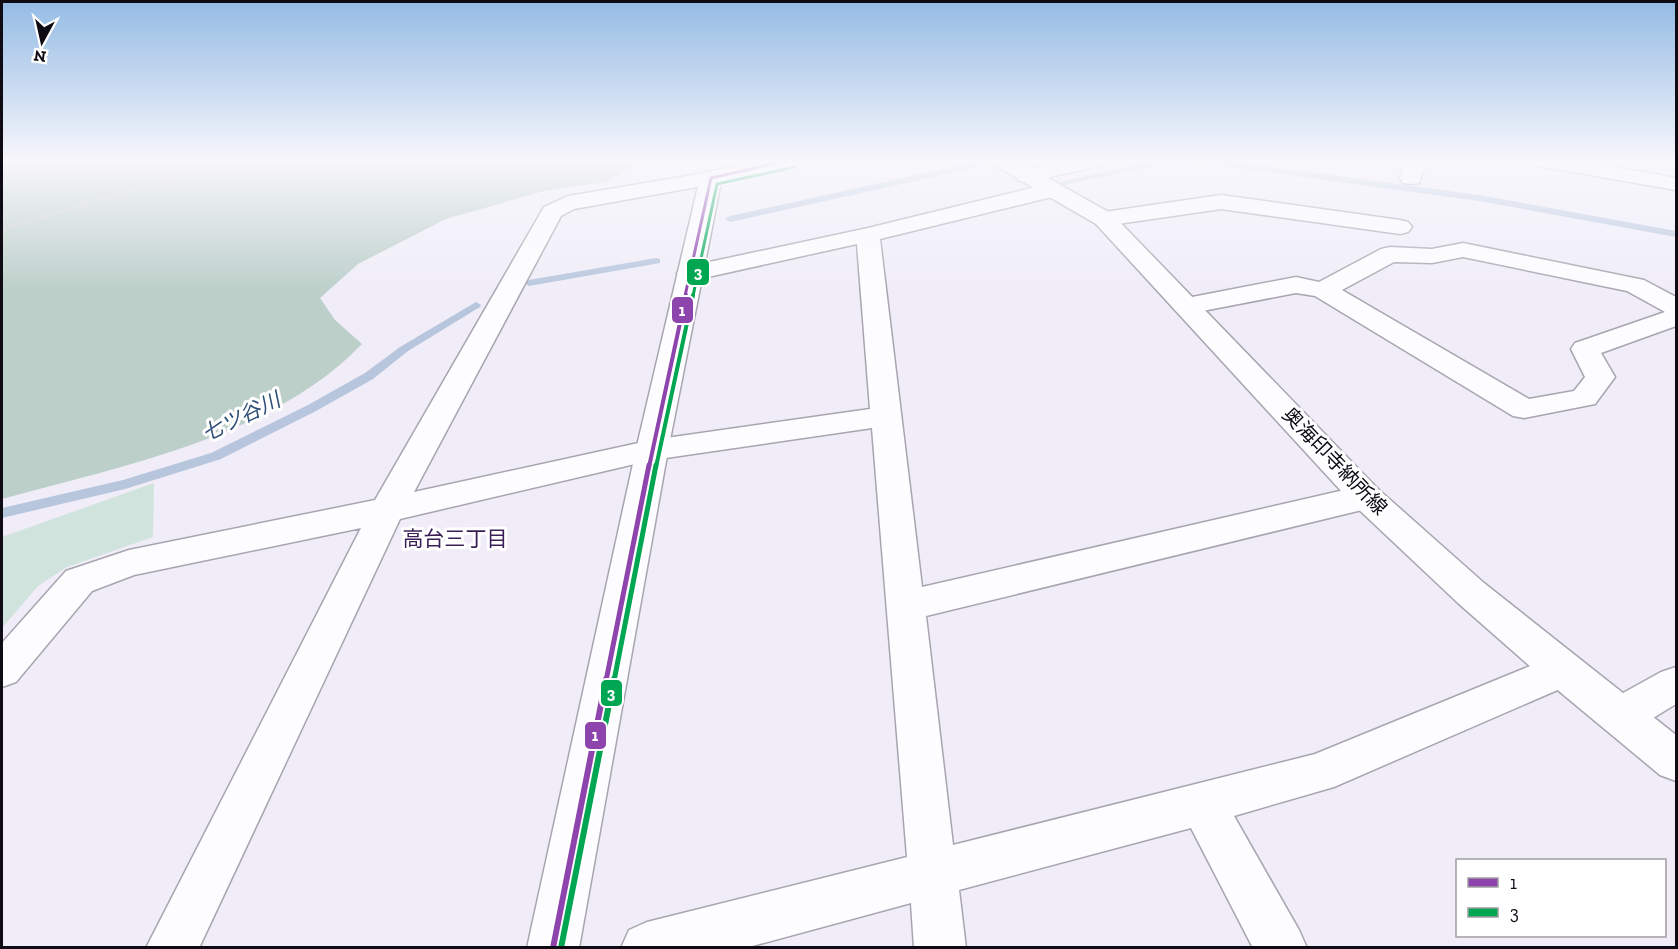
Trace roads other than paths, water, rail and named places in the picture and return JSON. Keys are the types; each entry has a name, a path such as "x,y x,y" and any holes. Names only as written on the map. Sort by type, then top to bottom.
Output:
{"street":[{"path":"172,948 387,510 552,212 564,204"},
{"path":"553,948 652,450 690,273 699,204"},
{"path":"690,273 868,235 949,204"},
{"name":"奥海印寺納所線","path":"1078,204 1104,219 1366,496 1471,593 1562,670 1677,761"},
{"path":"1104,219 1205,204"},
{"path":"1237,204 1400,227"},
{"path":"868,235 940,948"},
{"path":"1323,290 1390,254 1432,256 1463,250 1635,285 1677,307"},
{"path":"1187,306 1296,285 1323,290 1524,409 1584,398 1600,377 1585,349 1677,317"},
{"path":"2,670 79,581 129,563 387,510 652,450 886,416"},
{"path":"906,606 1366,496"},
{"path":"647,948 1318,773 1562,670"},
{"path":"1620,716 1677,684"},
{"path":"1202,803 1281,948"}],"waterway":[{"name":"七ツ谷川","path":"730,219 797,204"},
{"path":"1513,204 1676,234"},
{"name":"七ツ谷川","path":"529,283 656,261"},
{"name":"七ツ谷川","path":"2,513 125,484 216,456 312,408 369,376 404,349 476,305"}],"district":[{"name":"高台三丁目","path":"455,539"}]}
